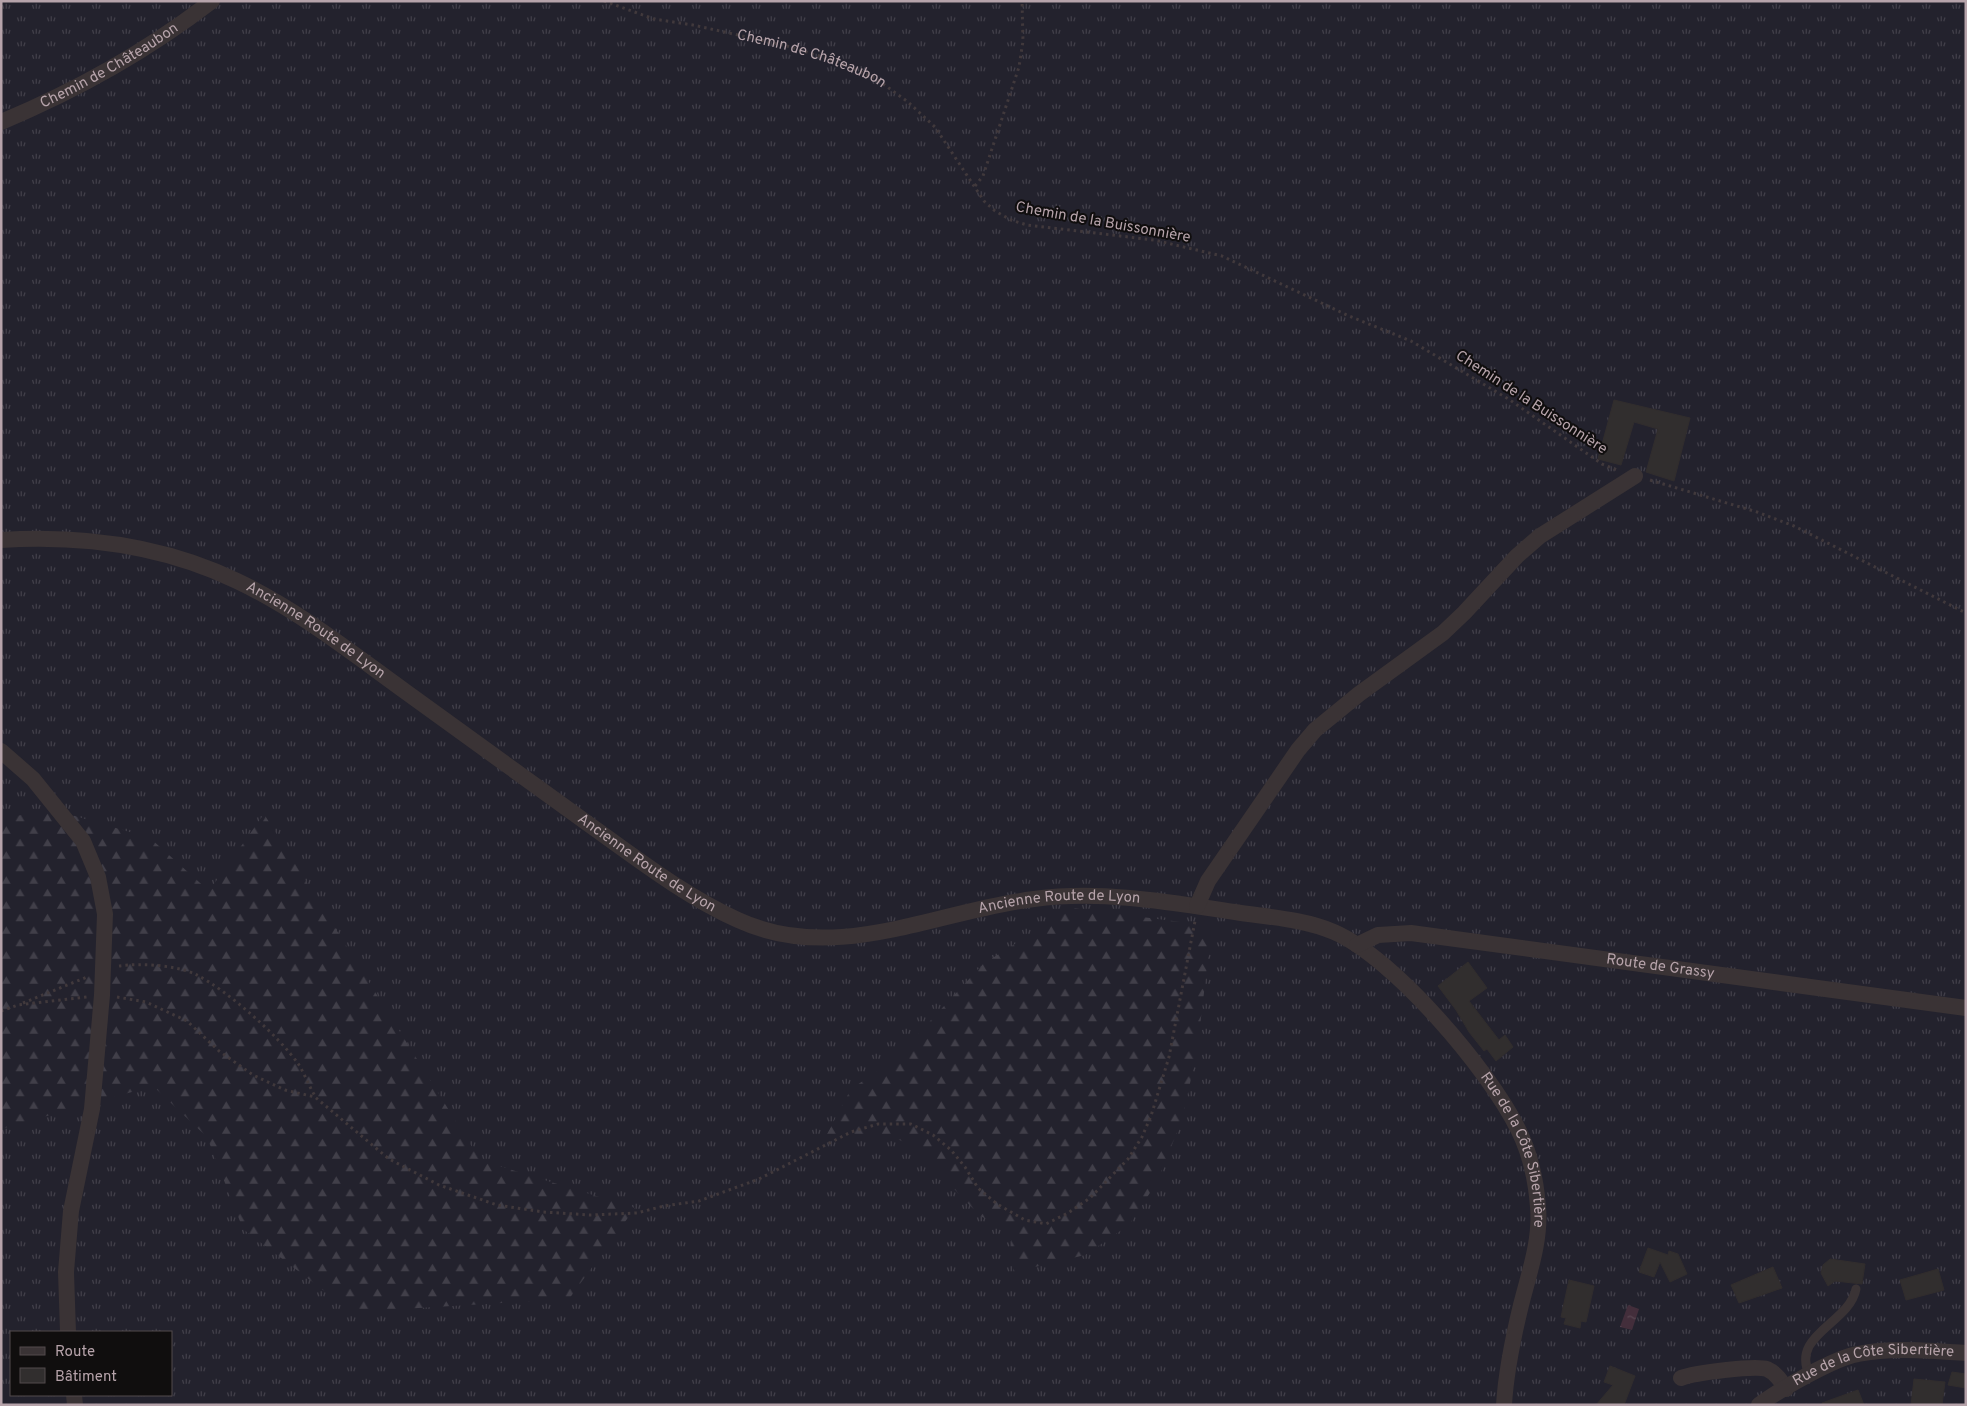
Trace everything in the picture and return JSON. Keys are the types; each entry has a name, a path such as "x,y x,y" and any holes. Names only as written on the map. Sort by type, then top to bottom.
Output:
{"street":[{"name":"Chemin de Châteaubon","path":"1,122 50,102 101,76 142,52 212,1"},
{"path":"1192,912 1208,881 1298,750 1315,730 1359,694 1443,633 1517,556 1540,536 1635,476"},
{"name":"Ancienne Route de Lyon","path":"1,540 47,539 118,544 179,559 239,582 309,623 650,868 720,912 760,930 798,937 841,939 1028,900 1064,895 1098,895 1192,912 1300,923 1332,932 1357,945"},
{"path":"1,751 33,779 83,841 98,877 105,914 102,995 92,1109 71,1210 66,1272 68,1331"},
{"name":"Route de Grassy","path":"1357,945 1378,935 1411,933 1966,1008"},
{"name":"Rue de la Côte Sibertière","path":"1357,945 1412,992 1474,1063 1518,1127 1532,1165 1539,1213 1536,1242 1506,1374 1504,1405"},
{"name":"Rue de la Côte Sibertière","path":"1758,1405 1835,1362 1856,1354 1883,1351 1966,1353"},
{"path":"1681,1378 1705,1373 1763,1368 1774,1374 1786,1389"}],"lane":[{"path":"1810,1376 1804,1358 1809,1346 1819,1333 1846,1309 1855,1297 1856,1289"}],"path":[{"name":"Chemin de Châteaubon","path":"604,1 654,19 694,25 787,46 832,60 875,78 908,102 935,127 962,171 975,186"},
{"path":"975,186 983,176 1019,67 1023,41 1022,1"},
{"name":"Chemin de la Buissonnière","path":"975,186 984,201 995,211 1011,220 1027,224 1154,240 1222,256 1349,316 1411,341 1510,400 1602,464 1635,476 1696,492 1794,526 1966,613"},
{"path":"1,1011 103,970 121,966 154,965 194,974 230,998 266,1028 299,1066 315,1097 389,1159 439,1185 497,1205 543,1212 590,1215 638,1213 664,1206 699,1202 760,1179 851,1132 878,1124 911,1124 933,1135 950,1150 966,1167 978,1188 997,1204 1025,1220 1046,1224 1068,1213 1090,1198 1128,1159 1142,1138 1157,1098 1169,1057 1196,918 1192,912"},
{"path":"18,1005 102,995 146,1002 186,1021 219,1051 253,1074 285,1090 315,1097"}],"green space":[{"path":"1,1 1966,1 1966,1405 1,1405"},
{"path":"51,809 150,838 209,891 264,814 480,1160 635,1208 569,1299 352,1312 243,1229 207,1137 153,1086 1,1129 1,819"},
{"path":"1072,908 1212,926 1197,1051 1182,1120 1157,1182 1129,1225 1085,1255 1014,1272 1010,1230 980,1216 914,1147 887,1134 827,1134 851,1089 894,1060 983,964"}],"water":[{"path":"1628,1305 1639,1309 1632,1330 1620,1327"}],"building":[{"path":"1614,400 1690,418 1674,481 1646,472 1658,429 1634,422 1621,465 1598,459"},
{"path":"1468,962 1487,988 1469,1001 1499,1040 1505,1035 1513,1047 1496,1061 1487,1049 1484,1051 1469,1032 1456,1010 1438,986"},
{"path":"1648,1248 1668,1255 1669,1251 1678,1254 1687,1274 1670,1282 1660,1262 1654,1277 1639,1272"},
{"path":"1830,1259 1865,1264 1862,1284 1835,1281 1828,1286 1821,1273 1823,1265"},
{"path":"1773,1267 1782,1288 1739,1303 1731,1285"},
{"path":"1938,1269 1944,1290 1906,1300 1900,1280"},
{"path":"1569,1280 1594,1286 1586,1322 1581,1321 1580,1328 1564,1324 1566,1318 1561,1317"},
{"path":"1610,1366 1635,1376 1624,1405 1596,1405 1613,1385 1604,1382"},
{"path":"1952,1372 1966,1374 1966,1388 1948,1385"},
{"path":"1914,1379 1945,1382 1942,1405 1911,1405"},
{"path":"1858,1390 1864,1405 1823,1405 1822,1403"}]}
